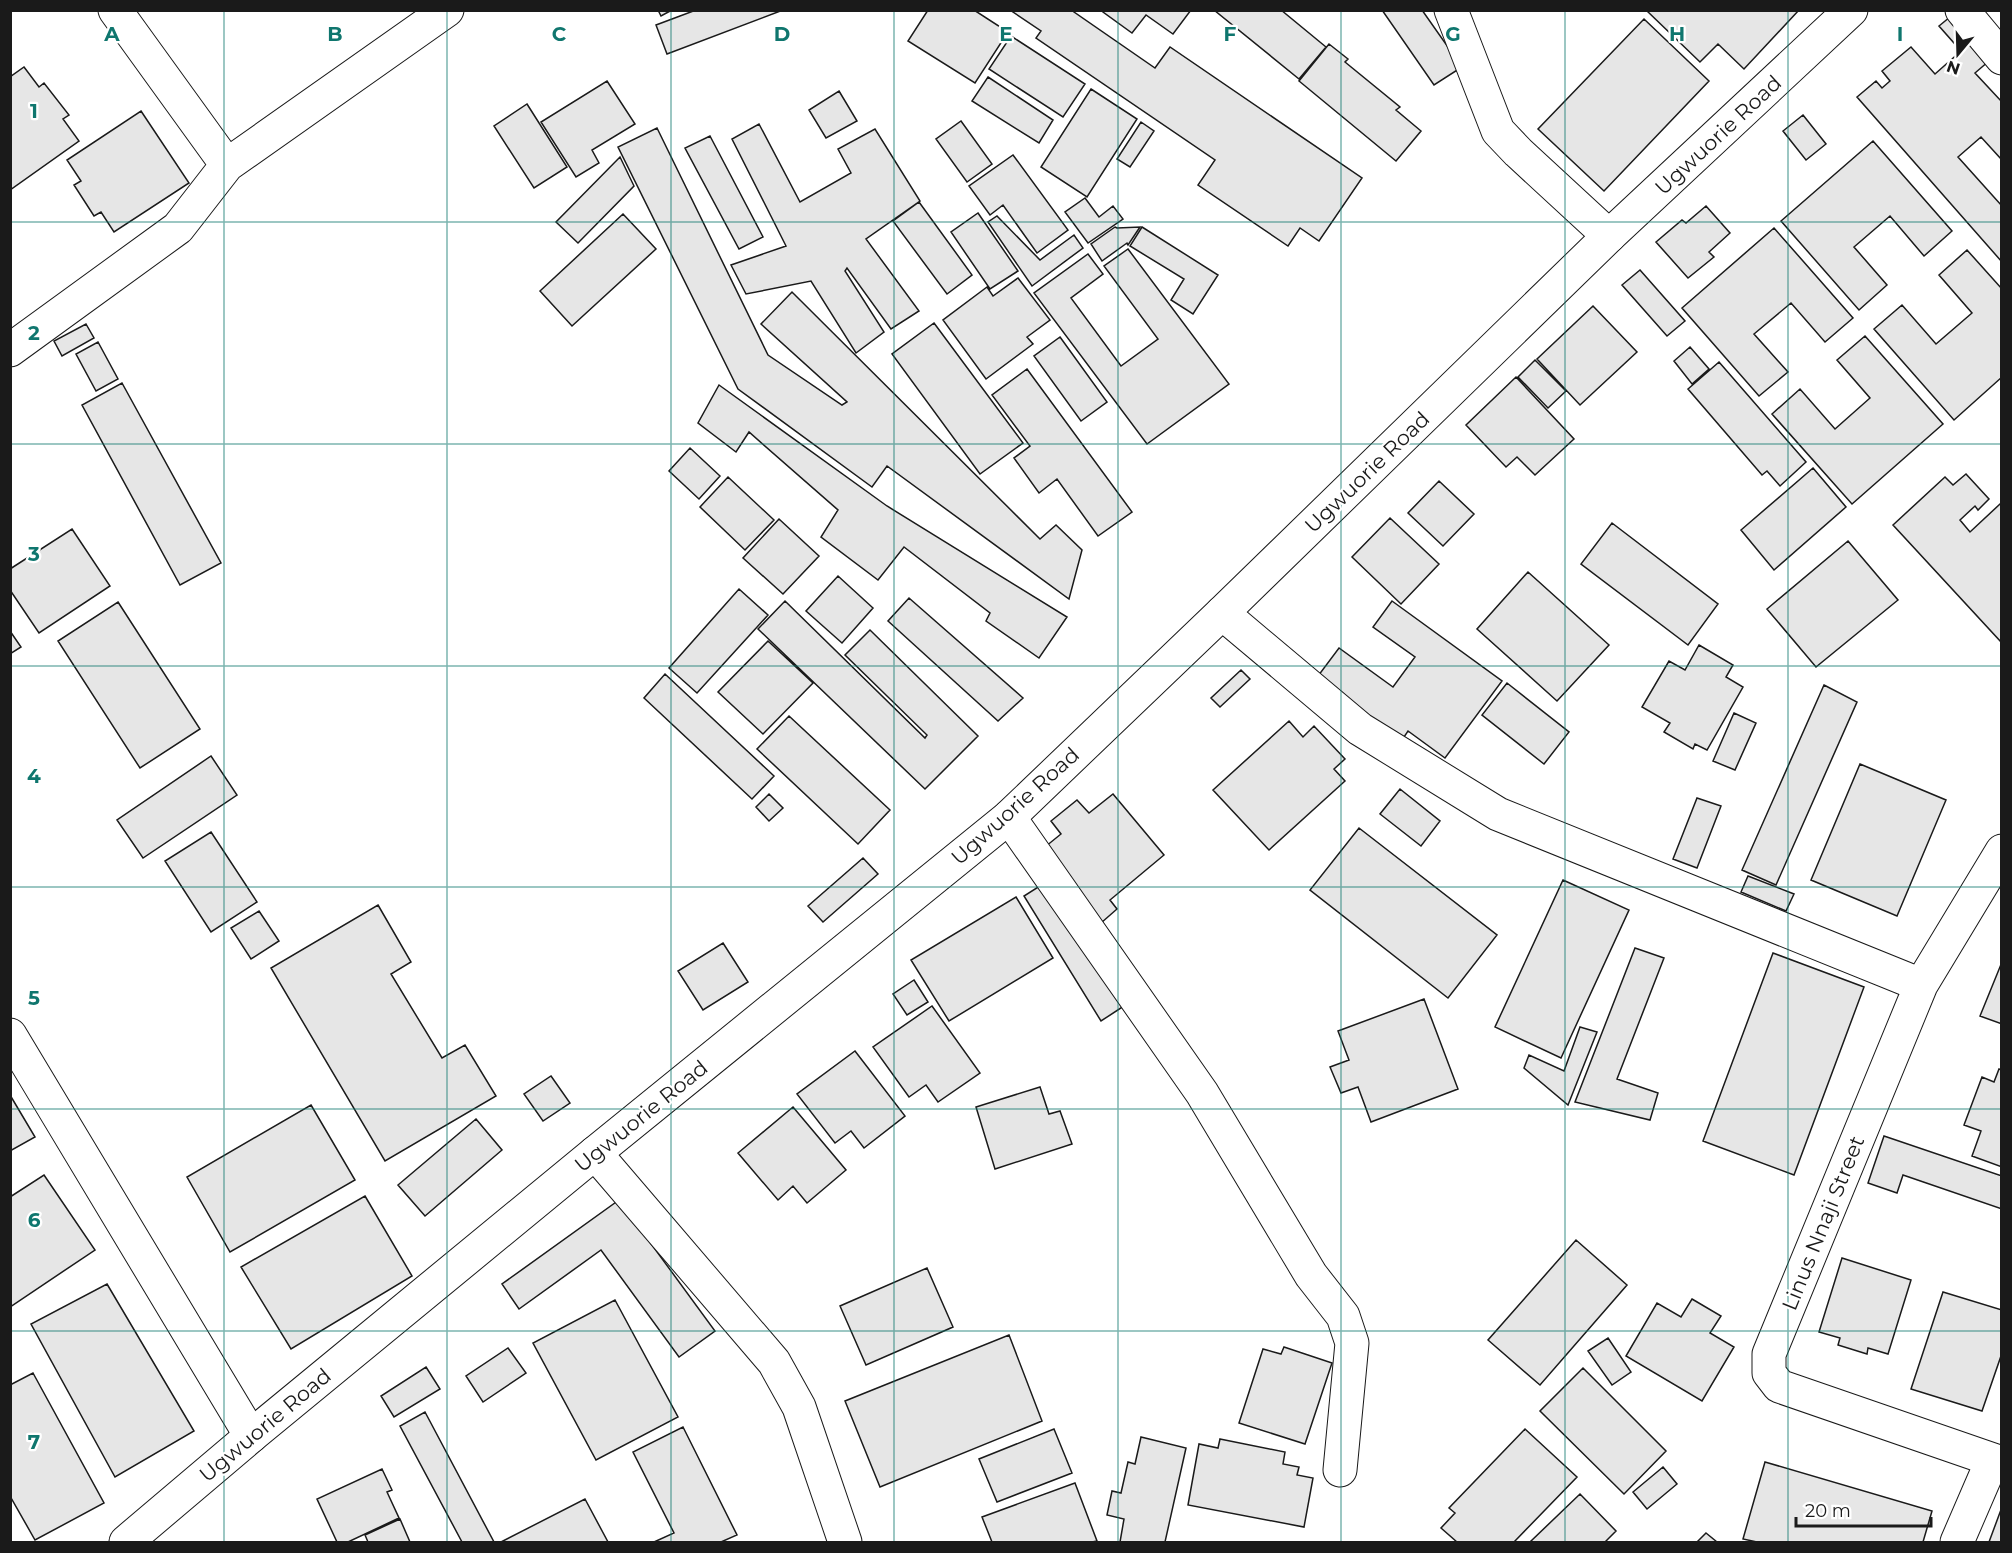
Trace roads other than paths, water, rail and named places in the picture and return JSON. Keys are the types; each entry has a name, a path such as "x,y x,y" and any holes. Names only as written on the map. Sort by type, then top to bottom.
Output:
{"street":[{"path":"115,10 227,165"},
{"path":"10,350 178,228 227,165 447,10"},
{"path":"1451,10 1498,131 1609,236"},
{"name":"Ugwuorie Road","path":"126,1542 595,1153 1009,817 1609,236 1851,10"},
{"path":"1962,10 2001,58"},
{"path":"1222,613 1360,729 1498,814 1921,985"},
{"path":"1009,817 1202,1093 1311,1275 1343,1316 1352,1343 1340,1470"},
{"name":"Linus Nnaji Street","path":"1997,1462 1779,1386 1769,1373 1769,1354 1921,985 2001,851"},
{"path":"10,1035 251,1436"},
{"path":"595,1153 774,1362 799,1407 844,1542"},
{"path":"1957,1542 1997,1462"}]}
